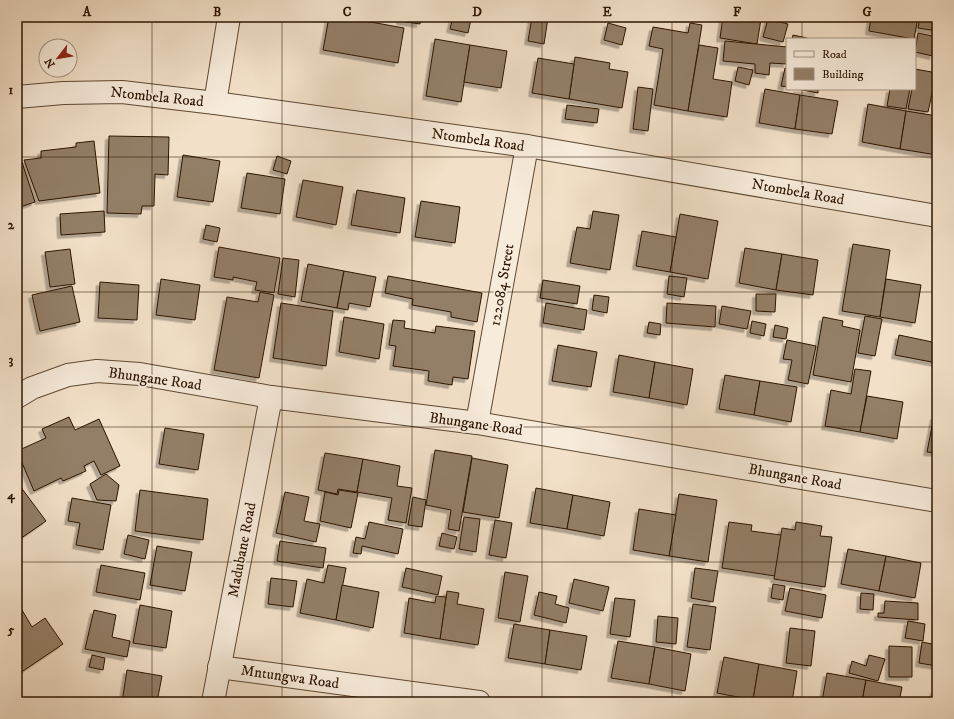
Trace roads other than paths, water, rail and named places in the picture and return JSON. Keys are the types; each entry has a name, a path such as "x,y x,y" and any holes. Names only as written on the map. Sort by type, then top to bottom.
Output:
{"street":[{"path":"215,103 229,17"},
{"name":"Ntombela Road","path":"17,97 63,93 122,92 215,103 528,146 937,216"},
{"name":"122084 Street","path":"477,423 528,146"},
{"name":"Bhungane Road","path":"17,397 32,388 68,375 97,371 140,374 271,397 477,423 937,501"},
{"name":"Madubane Road","path":"214,702 219,668 271,397"},
{"name":"Mntungwa Road","path":"219,668 479,702"}]}
